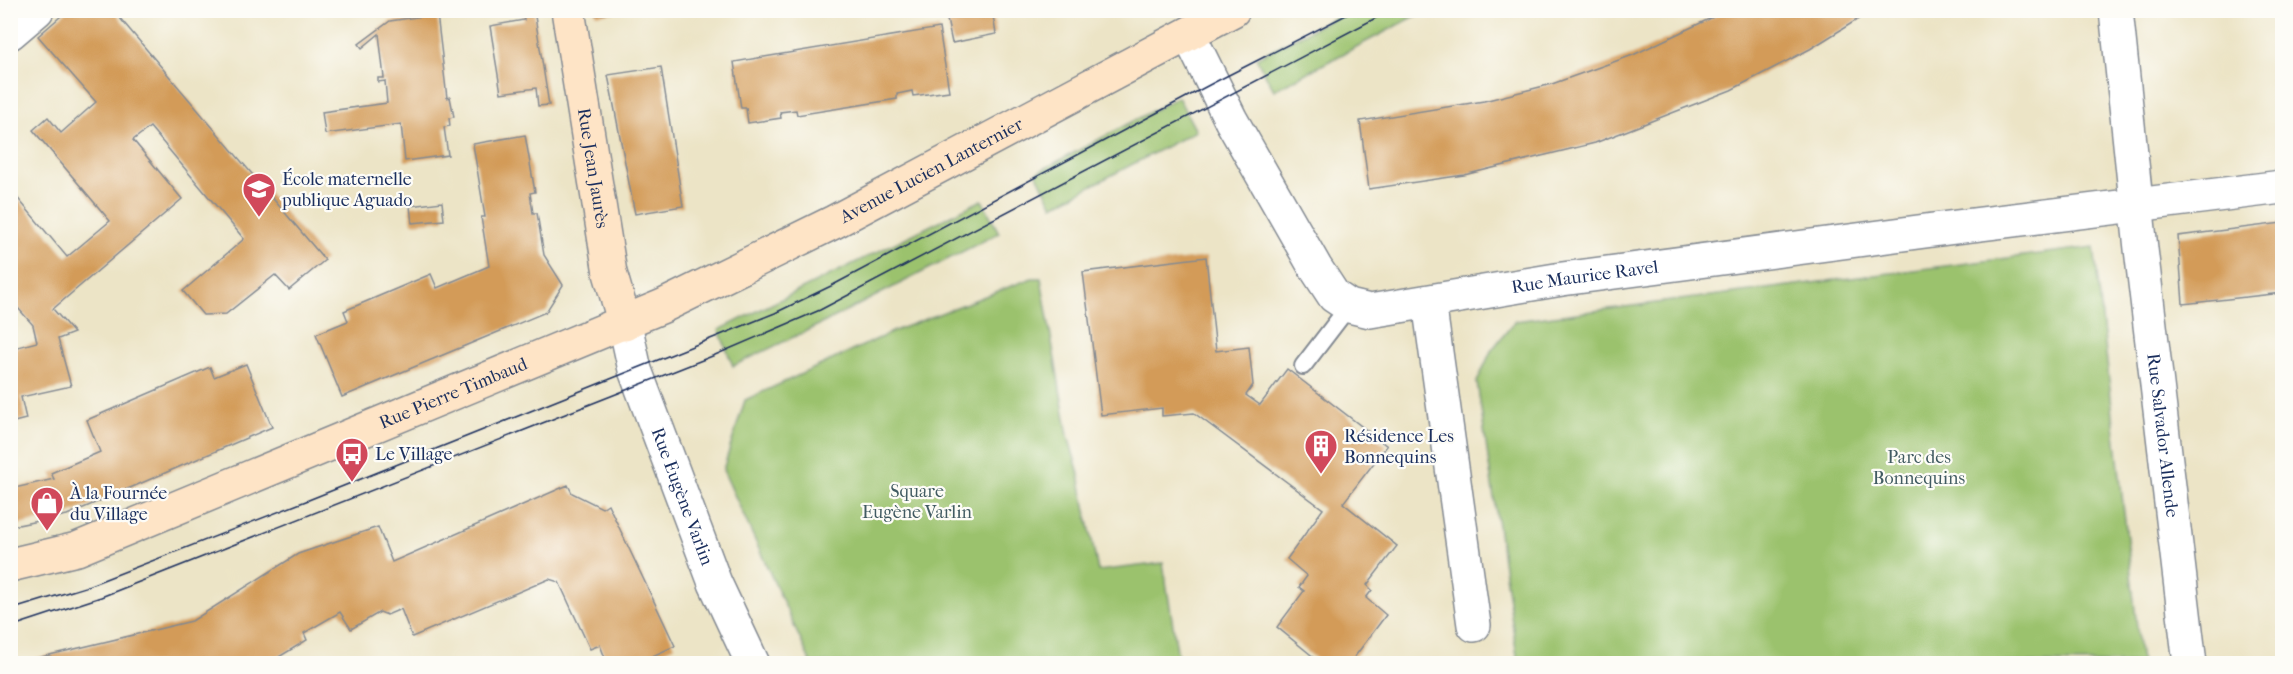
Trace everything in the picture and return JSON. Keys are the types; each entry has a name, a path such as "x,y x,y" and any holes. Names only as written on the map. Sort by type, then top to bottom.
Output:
{"main road":[{"name":"Rue Jean Jaurès","path":"568,10 610,273 625,324"},
{"name":"Avenue Lucien Lanternier","path":"625,324 834,222 1233,10"},
{"name":"Rue Pierre Timbaud","path":"10,565 77,549 625,324"}],"street":[{"path":"10,33 37,10"},
{"name":"Rue Salvador Allende","path":"2116,10 2141,249 2190,663"},
{"path":"1189,34 1231,120 1315,267 1334,296 1349,306"},
{"name":"Rue Maurice Ravel","path":"1349,306 1370,311 1562,279 2283,187"},
{"path":"1429,302 1474,626"},
{"name":"Rue Eugène Varlin","path":"625,324 635,370 715,583 753,663"}],"lane":[{"path":"1303,366 1349,306"}],"green space":[{"path":"1347,11 1425,11 1274,90 1256,58"},
{"path":"1178,97 1196,131 1053,206 1036,173"},
{"path":"982,200 999,233 733,366 719,330"},
{"name":"Parc des Bonnequins","path":"2094,247 2141,663 1518,663 1477,382 1491,351 1515,321"},
{"name":"Square Eugène Varlin","path":"1032,278 1041,278 1068,436 1078,470 1098,571 1163,563 1179,663 811,663 723,470 745,400 897,330"}],"building":[{"name":"École maternelle publique Aguado","path":"68,10 113,10 325,260 289,290 275,275 226,314 203,315 183,291 244,239 150,127 133,140 182,199 53,309 74,333 58,339 71,386 21,397 26,419 10,423 10,349 37,342 33,325 10,299 10,189 67,257 110,221 33,130 48,117 61,133 96,102 38,36"},
{"path":"522,10 534,10 549,105 538,106 536,88 501,93 490,26 524,20"},
{"path":"595,10 615,10 616,12 596,15"},
{"path":"945,10 992,10 996,34 952,43"},
{"path":"1728,10 1873,10 1810,49 1731,90 1595,143 1464,175 1369,189 1360,121 1484,101 1552,84 1633,55"},
{"path":"437,14 447,98 450,97 454,117 449,118 450,126 444,127 448,155 405,161 401,124 325,134 322,112 387,103 385,81 378,82 378,78 384,78 379,34 362,48 359,44 390,21"},
{"path":"939,28 949,91 913,96 912,91 897,94 897,99 797,115 796,110 780,112 781,118 748,123 746,108 741,108 734,62"},
{"path":"661,67 683,206 635,214 608,75"},
{"path":"525,135 535,192 530,193 533,213 537,213 544,255 563,285 546,312 342,397 316,334 348,321 344,311 431,274 437,288 489,266 481,217 485,217 473,144"},
{"path":"442,202 444,220 412,223 410,206"},
{"path":"2282,223 2282,293 2183,304 2178,236"},
{"name":"Résidence Les Bonnequins","path":"1206,257 1216,351 1249,347 1253,385 1246,395 1260,405 1287,369 1387,446 1343,503 1397,546 1367,585 1372,590 1366,598 1386,615 1350,663 1321,663 1277,627 1304,591 1299,587 1307,576 1287,559 1323,509 1194,413 1162,416 1162,408 1101,415 1083,272"},
{"path":"246,364 272,427 67,515 13,526 10,513 10,489 54,479 51,473 100,452 87,420 210,367 214,377"},
{"path":"568,485 572,493 602,508 608,504 675,646 637,663 607,663 600,645 590,649 559,582 549,579 412,637 401,609 387,615 380,612 351,629 340,612 304,633 307,640 269,663 16,663 192,621 298,554 378,527 392,562"}],"tram line":[{"path":"10,610 85,587 775,313 831,286 1213,83 1356,10"},
{"path":"10,627 101,597 715,355 820,310 1391,10"}],"place":[{"name":"École maternelle publique Aguado","path":"259,218"},
{"name":"Résidence Les Bonnequins","path":"1321,475"},
{"name":"Le Village","path":"352,483"},
{"name":"À la Fournée du Village","path":"47,532"}]}
